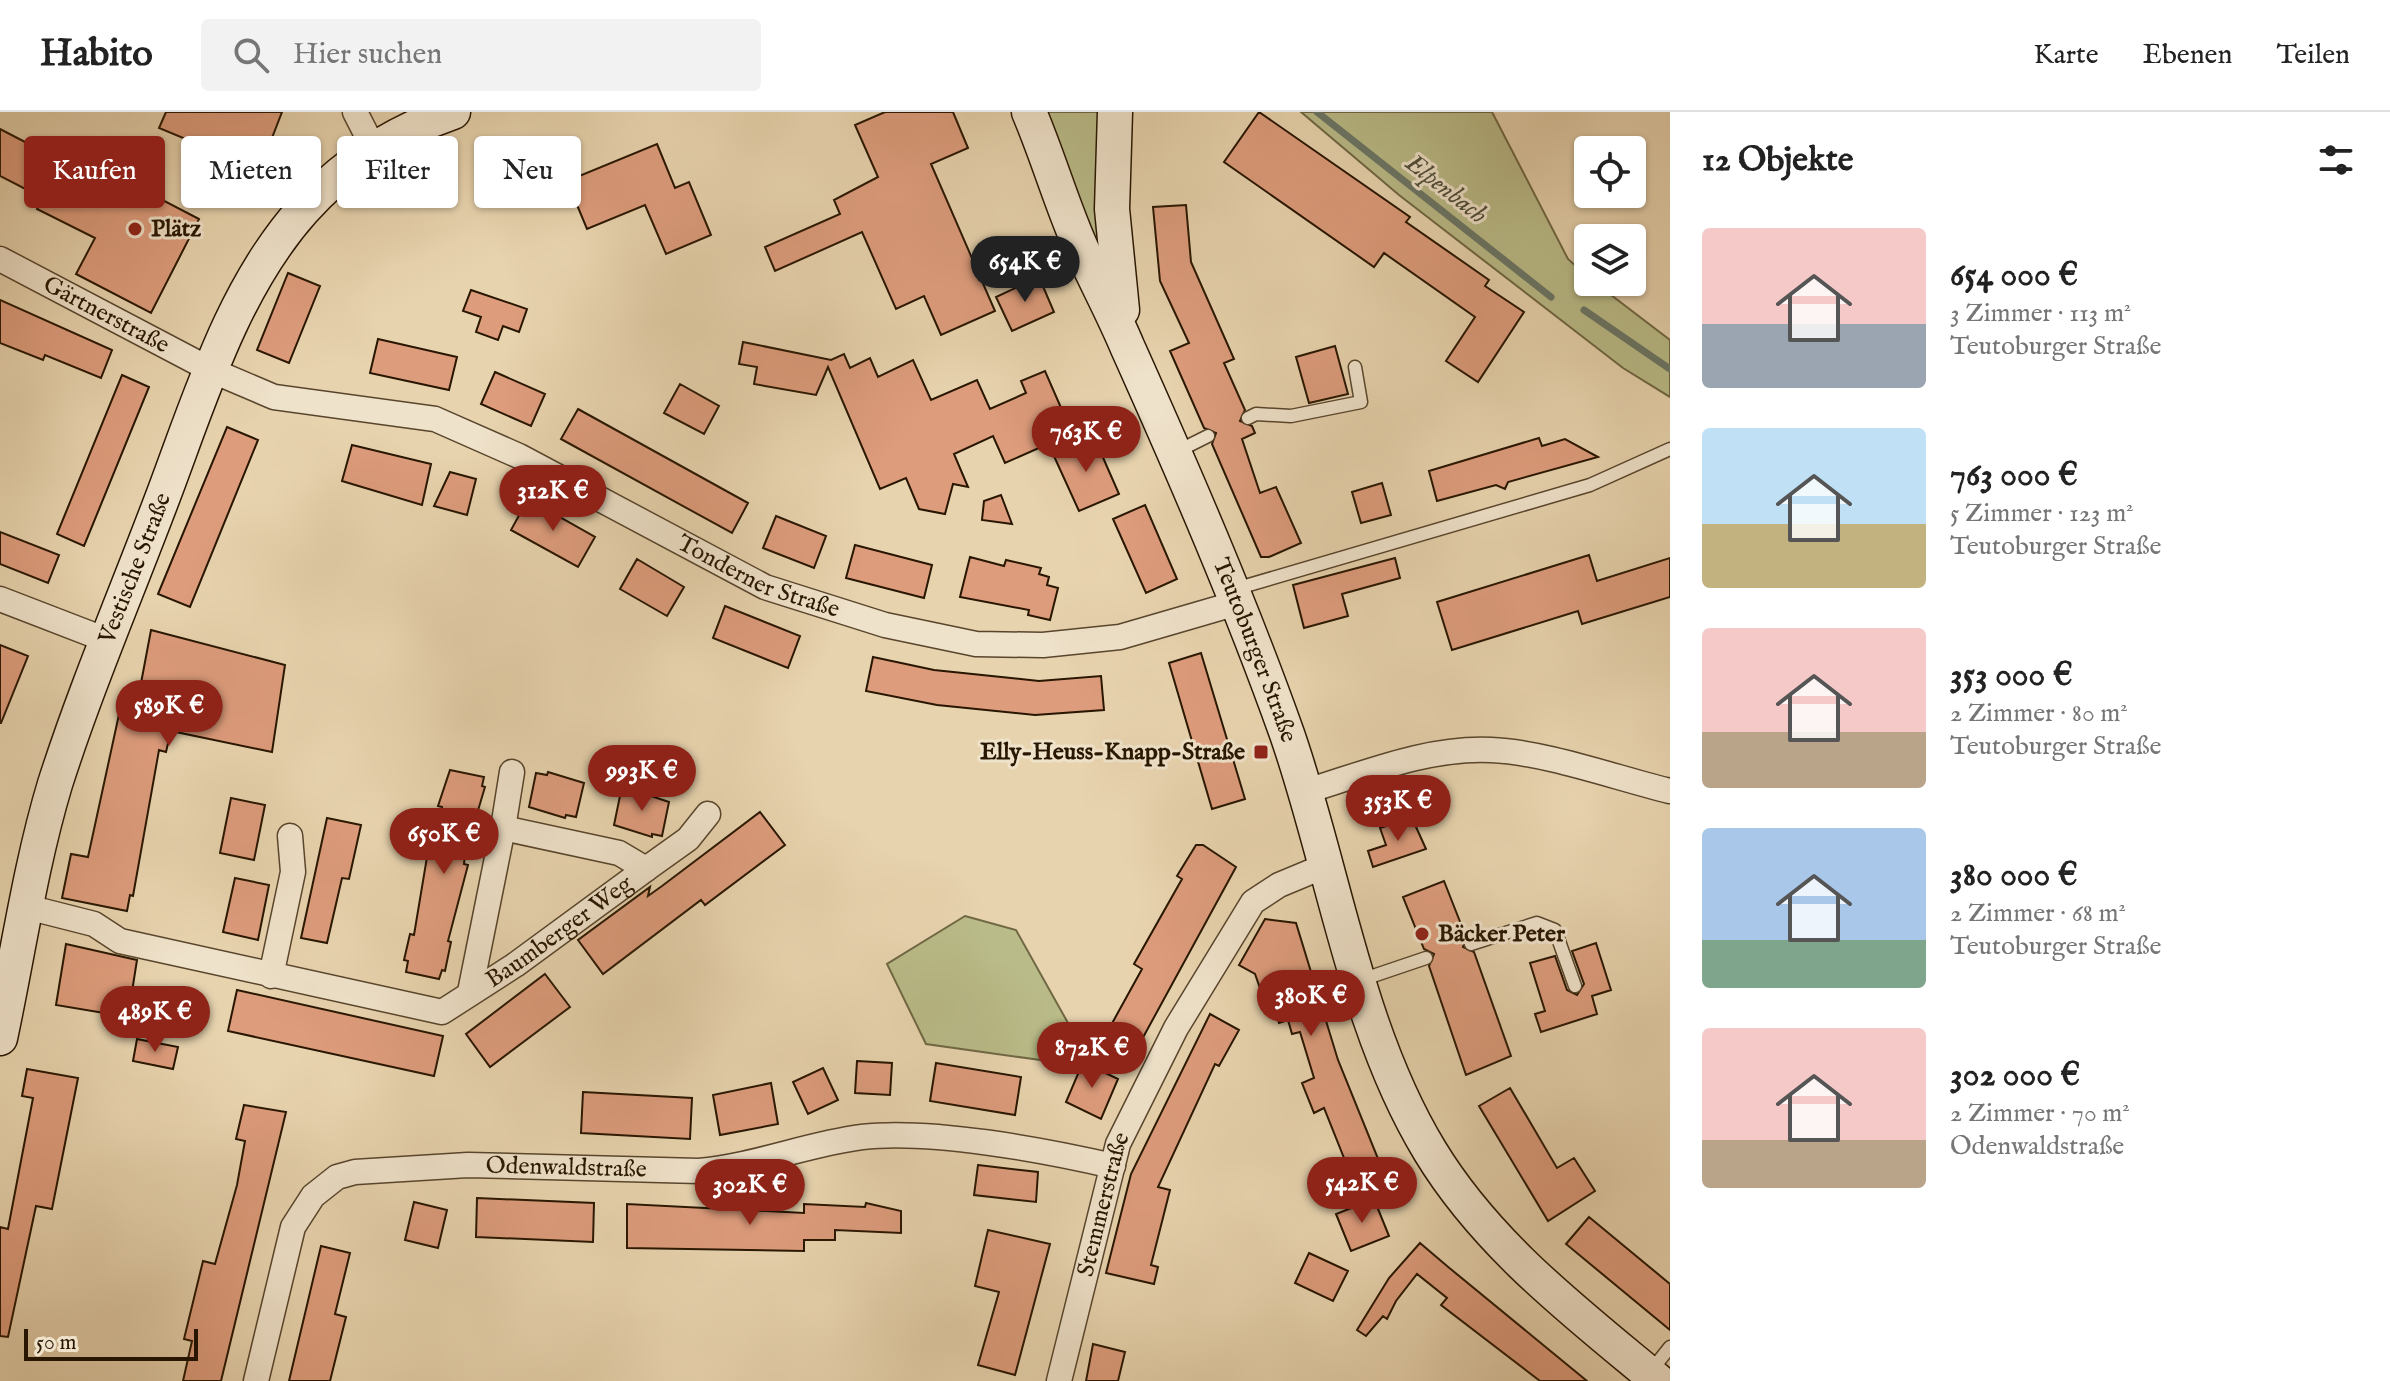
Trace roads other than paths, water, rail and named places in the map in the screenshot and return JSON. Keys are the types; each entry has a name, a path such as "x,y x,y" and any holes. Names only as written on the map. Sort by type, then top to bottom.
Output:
{"main road":[{"name":"Vestische Straße","path":"398,136 453,112"},
{"name":"Teutoburger Straße","path":"1029,112 1077,239 1127,346 1235,597 1307,791 1361,980 1408,1111 1454,1188 1517,1259 1659,1367"},
{"name":"Teutoburger Straße","path":"1115,112 1112,209 1127,346"},
{"name":"Vestische Straße","path":"0,1038 5,983 27,907 55,786 213,371 247,292 277,244 325,188 337,178"}],"street":[{"path":"355,112 367,136"},
{"name":"Gärtnerstraße","path":"0,259 213,371"},
{"name":"Tonderner Straße","path":"213,371 274,397 435,419 480,436 765,587 885,625 976,644 1043,645 1120,637 1235,597"},
{"path":"0,599 109,641"},
{"path":"1307,791 1434,755 1491,750 1528,755 1670,791"},
{"name":"Baumberger Weg","path":"470,992 512,772"},
{"name":"Baumberger Weg","path":"27,907 94,924 120,941 442,1012 515,965 688,839 708,814"},
{"name":"Baumberger Weg","path":"503,828 619,853 646,869"},
{"path":"271,976 293,872 290,836"},
{"name":"Stemmerstraße","path":"1059,1381 1118,1144 1176,1028 1244,912 1262,893 1327,865"},
{"name":"Odenwaldstraße","path":"256,1381 298,1216 321,1188 355,1172 468,1165 699,1171 735,1168 824,1144 886,1135 1064,1155 1113,1166"}],"lane":[{"path":"1248,418 1256,414 1291,416 1361,402 1355,367"},
{"path":"1173,453 1208,436"},
{"path":"1235,597 1590,485 1670,449"},
{"path":"1471,944 1537,923 1555,930 1575,986"},
{"path":"1361,980 1426,958"}],"waterway":[{"name":"Elpenbach","path":"1317,112 1551,297"},
{"name":"Elpenbach","path":"1584,310 1670,369"}],"place":[{"name":"Plätz","path":"135,229"},
{"name":"Elly-Heuss-Knapp-Straße","path":"1261,752"},
{"name":"Bäcker Peter","path":"1422,934"}]}
